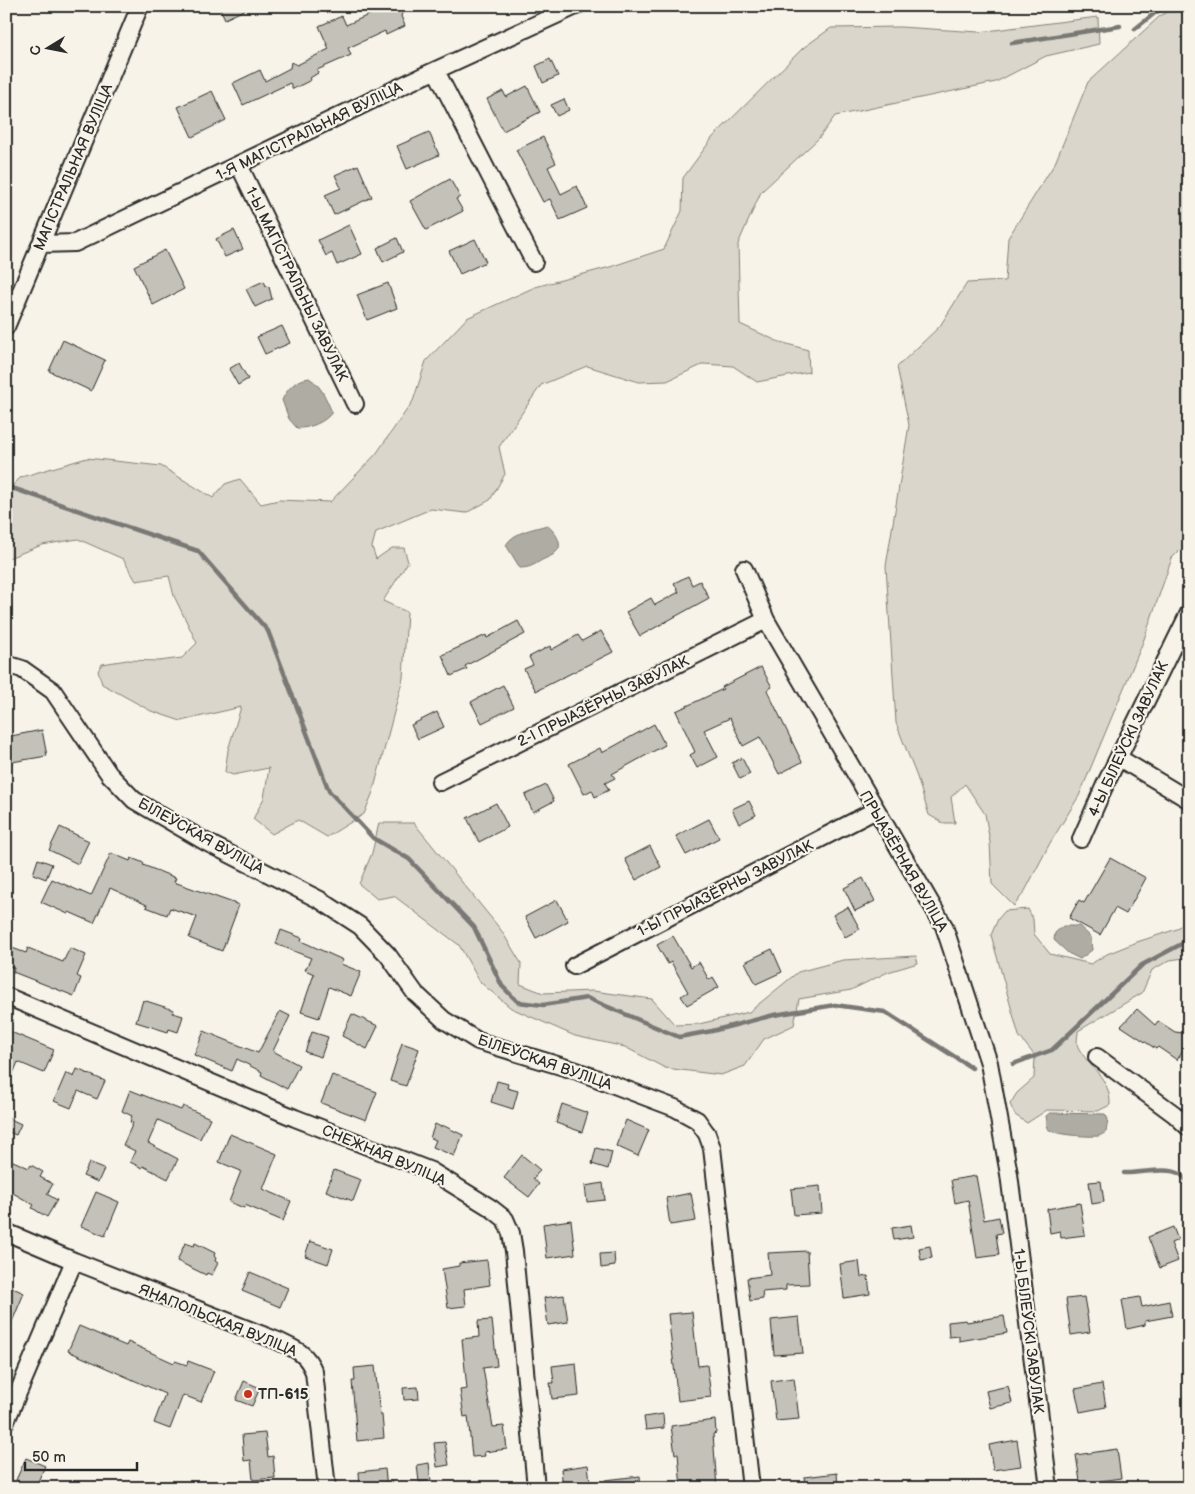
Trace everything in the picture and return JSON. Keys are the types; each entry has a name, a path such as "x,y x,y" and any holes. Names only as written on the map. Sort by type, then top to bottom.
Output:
{"street":[{"name":"МАГІСТРАЛЬНАЯ ВУЛІЦА","path":"6,327 140,6"},
{"name":"1-Я МАГІСТРАЛЬНАЯ ВУЛІЦА","path":"41,244 75,243 576,6"},
{"path":"436,71 534,262"},
{"name":"1-Ы МАГІСТРАЛЬНЫ ЗАВУЛАК","path":"239,165 355,404"},
{"name":"ПРЫАЗЁРНАЯ ВУЛІЦА","path":"744,569 766,620 944,926 989,1063 1008,1174"},
{"name":"4-Ы БІЛЕЎСКІ ЗАВУЛАК","path":"1081,839 1104,787 1189,613"},
{"name":"2-І ПРЫАЗЁРНЫ ЗАВУЛАК","path":"440,782 766,620"},
{"name":"БІЛЕЎСКАЯ ВУЛІЦА","path":"6,664 22,669 54,690 108,774 134,800 206,842 320,900 360,926 388,955 415,993 444,1020 478,1041 577,1071 675,1108 697,1120 708,1134 712,1148 751,1488"},
{"path":"1119,758 1189,800"},
{"name":"1-Ы ПРЫАЗЁРНЫ ЗАВУЛАК","path":"574,966 876,810"},
{"name":"СНЕЖНАЯ ВУЛІЦА","path":"6,996 295,1118 432,1171 505,1219 511,1233 514,1251 536,1488"},
{"path":"1097,1057 1174,1114 1189,1128"},
{"name":"1-Ы БІЛЕЎСКІ ЗАВУЛАК","path":"1008,1174 1049,1488"},
{"name":"ЯНАПОЛЬСКАЯ ВУЛІЦА","path":"6,1232 299,1351 309,1359 314,1372 327,1488"},
{"path":"6,1421 74,1261"}],"shaded area":[{"path":"1178,6 1189,6 1189,541 1172,558 1143,642 1079,796 1050,843 1025,891 1014,906 992,884 990,842 985,814 965,784 951,797 955,823 943,823 929,815 917,777 896,723 886,566 909,425 897,367 940,326 967,283 1005,281 1008,238 1055,163 1088,82 1160,16"},
{"path":"1098,17 1099,44 1046,56 996,82 835,116 819,138 761,192 738,244 740,324 777,341 808,350 809,372 757,382 733,366 704,364 667,381 639,382 587,366 541,385 499,447 505,474 490,500 466,513 431,509 376,532 372,547 376,559 392,548 404,548 408,562 383,601 407,612 403,678 373,792 364,814 327,837 298,820 272,834 253,819 264,798 269,768 233,775 225,772 228,750 241,707 181,721 151,711 102,684 98,671 102,664 127,660 159,661 182,658 197,643 174,596 169,576 136,581 123,559 78,539 42,545 6,559 6,492 21,477 87,458 161,466 213,498 225,484 240,479 261,504 279,500 330,502 376,454 413,401 426,361 467,318 535,287 610,267 664,249 682,211 683,178 713,137 803,48 831,28 900,27 979,32"},
{"path":"6,153 10,163 11,182 6,184"},
{"path":"309,378 320,389 332,412 326,419 316,424 297,428 289,419 282,400 293,385"},
{"path":"547,525 558,538 558,549 553,555 534,565 520,568 506,545 519,534"},
{"path":"379,823 414,823 501,930 521,963 520,984 543,993 593,991 652,999 675,1025 699,1024 749,1012 798,972 843,960 916,956 918,963 888,972 851,990 799,999 794,1025 764,1039 745,1066 721,1075 665,1068 625,1047 575,1036 511,1008 480,982 459,945 394,896 377,899 359,884 372,853"},
{"path":"1028,909 1033,919 1034,934 1050,954 1091,964 1107,954 1177,929 1189,918 1189,963 1184,958 1170,960 1152,970 1142,993 1078,1031 1078,1047 1103,1080 1107,1088 1110,1105 1098,1111 1047,1110 1027,1123 1015,1115 1010,1104 1017,1093 1034,1078 1035,1056 1019,1036 991,935 998,919 1005,911"},
{"path":"1063,926 1079,926 1091,937 1092,950 1080,959 1068,953 1054,940 1055,933"},
{"path":"1050,1113 1105,1114 1108,1119 1106,1132 1099,1136 1088,1136 1052,1131 1048,1129 1046,1116"}],"building":[{"path":"219,6 253,6 225,19"},
{"path":"389,6 405,6 401,16 405,26 386,35 385,31 348,48 351,55 317,70 318,73 310,78 311,80 293,89 290,83 243,105 233,83 260,70 265,81 290,68 291,62 297,65 329,49 319,26 342,16 346,25"},
{"path":"550,59 558,76 543,83 536,66"},
{"path":"527,86 540,112 503,131 487,99 503,91 506,97"},
{"path":"212,91 226,120 192,137 178,107"},
{"path":"564,99 569,110 557,116 551,105"},
{"path":"429,132 439,155 407,169 397,146"},
{"path":"543,137 556,163 548,167 561,194 577,186 587,208 560,220 550,199 543,202 516,150"},
{"path":"358,165 372,197 334,215 325,195 341,188 335,175"},
{"path":"450,179 460,197 456,199 463,211 426,230 410,201"},
{"path":"349,225 362,254 337,265 332,253 326,256 318,240"},
{"path":"234,230 243,249 225,257 216,239"},
{"path":"397,238 403,252 383,262 377,248"},
{"path":"475,239 486,262 460,274 449,251"},
{"path":"165,250 184,289 153,305 134,266"},
{"path":"264,281 266,286 269,287 272,299 255,307 246,289"},
{"path":"388,283 397,308 367,320 357,295"},
{"path":"282,326 290,343 265,354 257,337"},
{"path":"63,340 105,360 91,391 49,371"},
{"path":"239,363 248,379 238,385 229,369"},
{"path":"688,576 692,585 700,581 709,598 640,636 626,612 651,598 655,605 679,592 674,583"},
{"path":"518,621 525,634 465,666 467,669 451,676 442,655 486,635 487,638"},
{"path":"601,631 613,652 536,691 524,669 533,665 529,657 550,646 551,650 578,635 582,641"},
{"path":"761,667 772,687 767,690 802,762 779,774 760,737 743,746 730,718 704,730 718,757 697,768 690,755 695,752 676,711 723,689 722,687"},
{"path":"503,685 514,707 482,723 471,702"},
{"path":"437,712 444,727 418,739 411,725"},
{"path":"654,724 665,745 612,774 615,778 605,783 609,790 595,797 592,790 584,794 569,764 600,748 602,753"},
{"path":"42,730 47,756 6,763 6,737"},
{"path":"742,758 750,774 740,779 732,763"},
{"path":"546,785 554,801 533,812 525,795"},
{"path":"749,801 756,815 739,824 732,809"},
{"path":"496,803 508,827 479,842 467,818"},
{"path":"709,819 719,838 686,855 676,836"},
{"path":"60,827 89,841 78,864 49,850"},
{"path":"650,846 661,867 636,880 625,859"},
{"path":"111,853 130,861 131,858 144,863 143,865 176,878 174,882 239,905 222,951 189,938 197,917 170,908 167,915 146,907 147,905 110,888 94,923 41,902 52,879 91,896"},
{"path":"1110,858 1146,878 1126,914 1115,908 1100,935 1069,918 1079,900 1084,903"},
{"path":"38,859 52,864 46,879 33,874"},
{"path":"863,878 875,901 855,911 844,888"},
{"path":"557,900 568,921 536,938 525,917"},
{"path":"848,907 860,929 845,937 833,915"},
{"path":"281,930 302,938 301,941 343,960 341,964 361,972 351,996 329,987 319,1018 301,1012 314,974 305,970 311,958 276,944"},
{"path":"673,936 691,967 699,962 709,980 713,977 719,987 687,1005 681,996 688,992 671,962 668,964 657,945"},
{"path":"12,948 26,953 28,948 63,962 70,948 86,955 77,976 81,978 74,996 13,972 14,968 6,965"},
{"path":"772,949 782,972 756,984 745,962"},
{"path":"143,1000 174,1010 173,1013 183,1016 178,1032 169,1029 168,1032 136,1022"},
{"path":"1137,1009 1155,1025 1158,1021 1175,1032 1183,1033 1187,1045 1177,1060 1121,1026"},
{"path":"280,1011 290,1016 273,1051 299,1065 287,1089 261,1075 262,1072 237,1059 232,1071 194,1055 204,1031 258,1053"},
{"path":"352,1014 378,1026 367,1049 342,1036"},
{"path":"6,1030 54,1050 44,1073 18,1062 6,1090"},
{"path":"312,1032 328,1037 321,1057 305,1052"},
{"path":"402,1043 419,1049 406,1086 390,1081"},
{"path":"77,1069 105,1081 97,1099 78,1091 71,1108 54,1101 66,1073 74,1077"},
{"path":"332,1075 377,1092 366,1120 321,1103"},
{"path":"497,1081 508,1084 507,1088 518,1091 513,1109 491,1102"},
{"path":"130,1090 181,1110 183,1106 210,1118 200,1139 158,1120 148,1143 178,1159 168,1179 143,1166 142,1168 130,1162 135,1151 123,1145 133,1123 130,1122 132,1116 122,1111"},
{"path":"562,1104 588,1113 582,1132 556,1123"},
{"path":"6,1117 21,1124 16,1135 6,1131"},
{"path":"626,1120 649,1130 638,1156 616,1146"},
{"path":"435,1124 441,1127 442,1125 463,1135 454,1156 433,1147 436,1140 430,1138"},
{"path":"230,1134 277,1154 263,1189 291,1201 283,1221 245,1205 244,1208 229,1202 241,1171 219,1162"},
{"path":"596,1148 612,1152 608,1169 592,1164"},
{"path":"522,1155 540,1170 533,1179 539,1184 529,1197 504,1178"},
{"path":"6,1158 29,1168 31,1165 43,1172 40,1177 53,1184 47,1194 57,1200 47,1217 32,1208 34,1205 6,1189"},
{"path":"89,1163 104,1169 98,1182 83,1176"},
{"path":"334,1170 361,1180 353,1201 326,1191"},
{"path":"976,1176 984,1220 999,1217 1002,1233 996,1234 999,1255 977,1258 968,1200 955,1203 951,1180"},
{"path":"1101,1181 1104,1202 1092,1204 1089,1182"},
{"path":"603,1183 605,1200 587,1202 585,1186"},
{"path":"820,1186 822,1213 794,1215 791,1189"},
{"path":"96,1192 119,1202 105,1236 81,1226"},
{"path":"691,1193 696,1221 670,1225 666,1198"},
{"path":"1080,1203 1085,1235 1061,1238 1060,1231 1050,1233 1047,1209"},
{"path":"571,1220 575,1254 547,1258 543,1224"},
{"path":"911,1225 913,1237 894,1240 892,1228"},
{"path":"1173,1227 1178,1240 1171,1243 1178,1261 1160,1268 1148,1237"},
{"path":"310,1241 333,1249 328,1264 305,1256"},
{"path":"185,1243 194,1246 195,1243 215,1253 215,1261 218,1263 212,1275 207,1273 206,1275 177,1261"},
{"path":"930,1246 932,1258 921,1260 919,1248"},
{"path":"807,1251 809,1284 786,1285 786,1290 762,1292 763,1299 750,1301 747,1278 770,1275 768,1253"},
{"path":"614,1253 615,1266 601,1268 600,1254"},
{"path":"487,1260 490,1285 464,1289 466,1306 448,1308 442,1269 459,1266 459,1263"},
{"path":"859,1261 861,1277 868,1276 870,1294 844,1298 840,1264"},
{"path":"250,1272 288,1288 280,1307 242,1291"},
{"path":"6,1285 24,1293 7,1334 6,1334"},
{"path":"564,1295 568,1322 548,1325 544,1298"},
{"path":"1084,1297 1090,1332 1071,1335 1066,1299"},
{"path":"1140,1297 1142,1307 1169,1301 1172,1316 1145,1321 1145,1325 1127,1329 1122,1300"},
{"path":"692,1312 698,1366 707,1365 711,1397 678,1401 668,1314"},
{"path":"1004,1316 1007,1333 959,1341 959,1336 949,1337 948,1322 966,1320 967,1322"},
{"path":"799,1317 803,1353 774,1355 771,1320"},
{"path":"492,1320 497,1366 483,1368 493,1427 504,1426 507,1449 484,1452 485,1456 472,1457 468,1416 464,1417 460,1390 467,1389 462,1339 479,1337 478,1321"},
{"path":"79,1326 126,1346 128,1342 174,1363 175,1361 187,1365 188,1361 214,1371 201,1402 183,1395 170,1429 154,1423 165,1394 68,1351"},
{"path":"576,1363 579,1396 552,1399 550,1383 554,1383 552,1366"},
{"path":"375,1366 384,1438 357,1441 352,1381 355,1381 354,1368"},
{"path":"794,1378 799,1419 776,1421 771,1381"},
{"name":"ТП-615","path":"244,1381 260,1388 252,1406 236,1400"},
{"path":"1102,1384 1106,1407 1080,1412 1075,1389"},
{"path":"1008,1386 1012,1403 990,1408 986,1391"},
{"path":"418,1387 419,1399 404,1400 403,1388"},
{"path":"663,1414 664,1428 646,1430 644,1417"},
{"path":"715,1420 716,1433 713,1434 717,1488 681,1488 678,1454 675,1454 671,1426"},
{"path":"265,1433 268,1457 273,1456 275,1478 253,1480 251,1460 244,1461 242,1435"},
{"path":"1017,1440 1021,1466 993,1470 989,1445"},
{"path":"445,1442 449,1465 437,1467 434,1443"},
{"path":"1117,1449 1121,1478 1100,1481 1101,1488 1081,1488 1076,1455"},
{"path":"26,1458 45,1466 35,1488 16,1480"},
{"path":"429,1463 431,1481 419,1482 417,1465"},
{"path":"588,1465 590,1481 580,1483 580,1488 563,1488 561,1469"},
{"path":"385,1469 387,1488 360,1488 359,1472"},
{"path":"837,1473 838,1488 806,1488 804,1477"},
{"path":"640,1476 641,1488 606,1488 605,1480"}],"waterway":[{"path":"1135,29 1156,12 1167,6"},
{"path":"1012,43 1120,26"},
{"path":"6,486 198,551 268,631 329,791 373,838 409,859 474,927 502,986 518,1002 543,1005 587,998 679,1037 712,1031 774,1015 835,1005 885,1012 972,1068"},
{"path":"1013,1064 1052,1050 1142,965 1189,940"},
{"path":"1124,1173 1168,1171 1180,1174 1189,1183"}],"place":[{"name":"ТП-615","path":"248,1394"}]}
